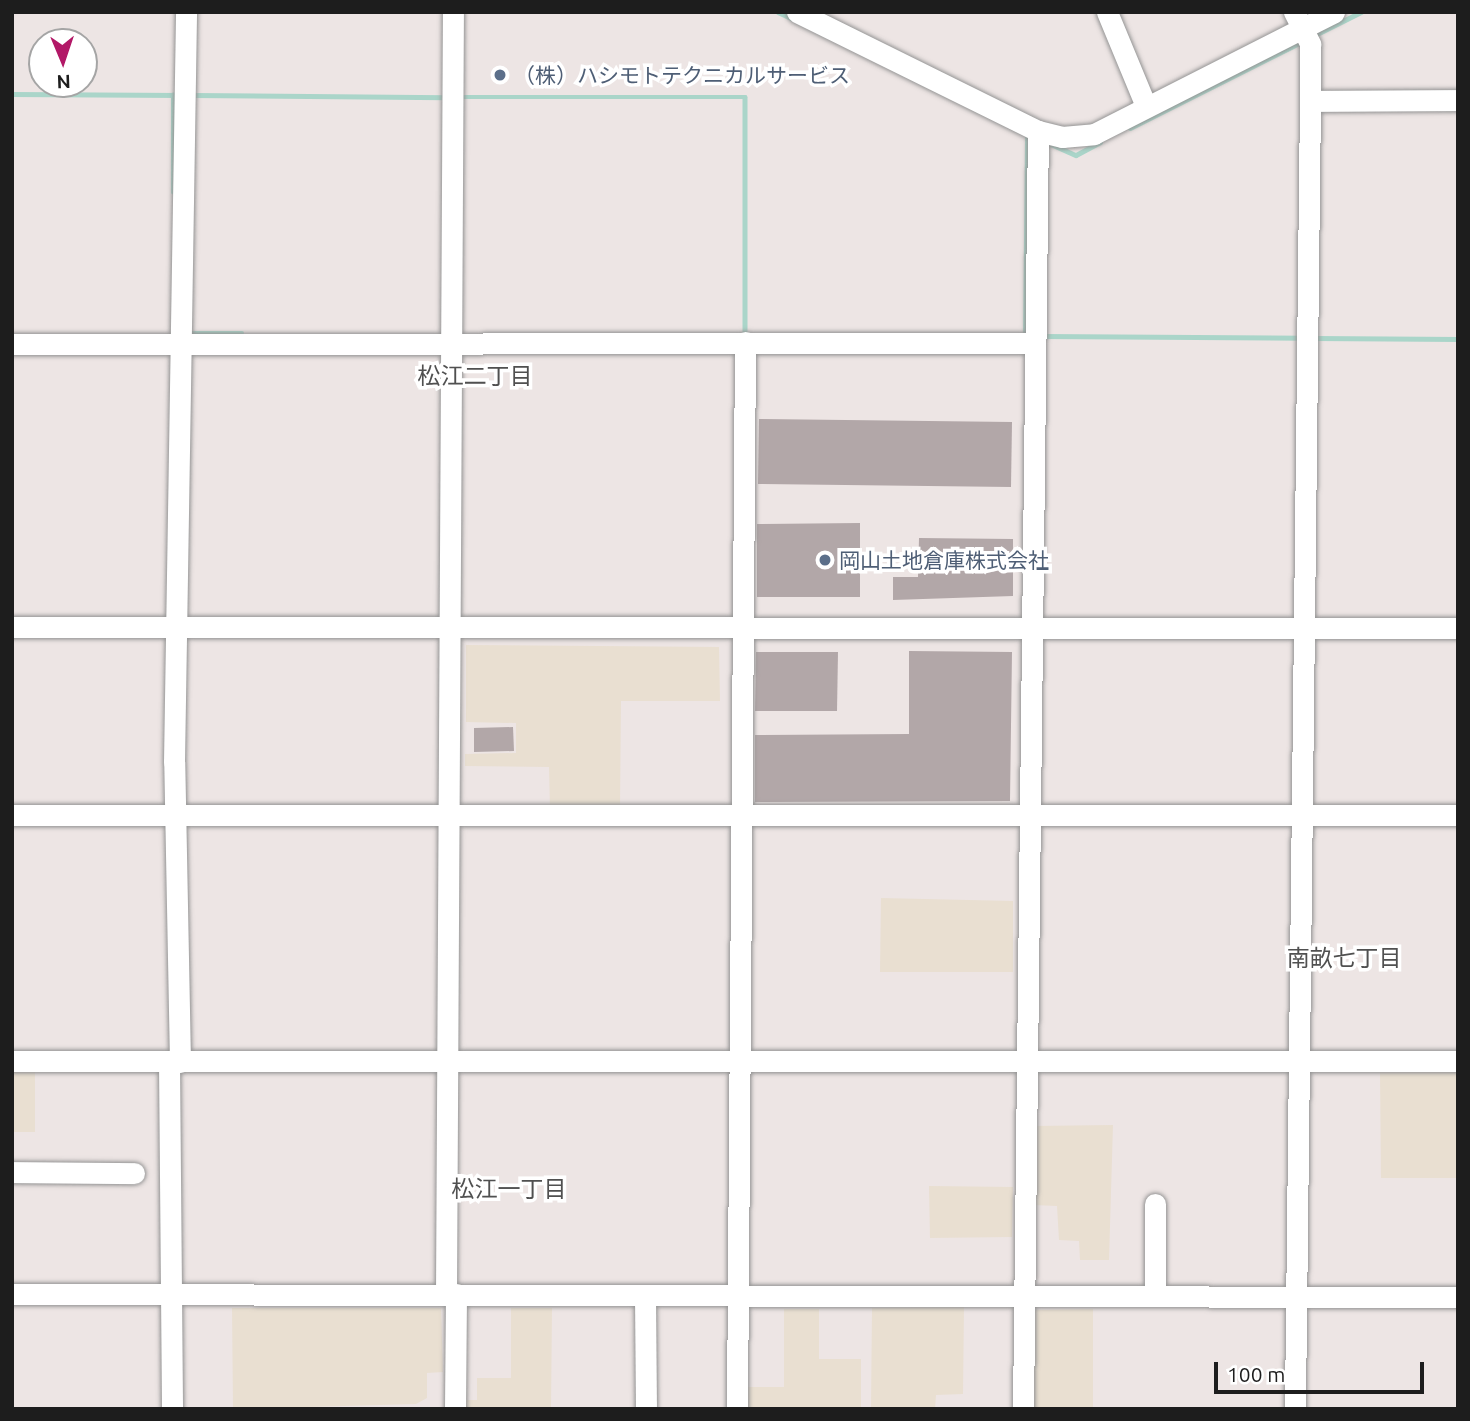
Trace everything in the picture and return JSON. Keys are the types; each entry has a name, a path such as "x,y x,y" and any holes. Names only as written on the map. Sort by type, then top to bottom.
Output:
{"street":[{"path":"172,1409 174,820 182,96 186,12"},
{"path":"453,12 456,340 449,627 452,819 447,1062 455,1409"},
{"path":"796,12 1036,138 1094,134 1334,12"},
{"path":"1107,12 1146,106"},
{"path":"1295,1409 1310,101 1303,30"},
{"path":"1310,101 1458,100"},
{"path":"1024,1409 1029,1062 1027,818 1033,628 1031,340 1036,138"},
{"path":"12,344 456,340 1031,340"},
{"path":"737,1409 745,342"},
{"path":"12,627 1458,628"},
{"path":"12,815 174,820 741,821 1027,818 1302,820 1458,815"},
{"path":"12,1061 1458,1061"},
{"path":"12,1172 134,1173"},
{"path":"1155,1205 1155,1296"},
{"path":"12,1294 1458,1297"},
{"path":"645,1296 646,1409"}],"shaded area":[{"path":"466,645 719,647 720,701 621,701 620,809 550,809 549,767 465,766 465,754 516,753 516,723 466,722"},
{"path":"881,898 1013,901 1013,972 880,972"},
{"path":"12,1071 35,1072 35,1132 12,1132"},
{"path":"1380,1071 1458,1072 1458,1178 1381,1178"},
{"path":"1113,1125 1109,1260 1080,1260 1079,1241 1059,1240 1057,1206 1033,1205 1034,1126"},
{"path":"929,1186 1013,1187 1012,1237 930,1238"},
{"path":"964,1307 963,1394 936,1395 935,1409 871,1409 872,1308"},
{"path":"232,1308 441,1308 443,1372 427,1373 427,1398 416,1404 233,1409"},
{"path":"511,1308 552,1308 551,1409 461,1409 461,1400 477,1400 477,1378 511,1378"},
{"path":"784,1309 819,1309 819,1359 861,1359 861,1409 744,1409 744,1387 784,1387"},
{"path":"1093,1309 1093,1409 1029,1409 1030,1310"}],"building":[{"path":"759,419 1012,422 1011,487 758,484"},
{"path":"860,523 860,597 757,597 757,524"},
{"path":"919,538 1013,539 1013,596 893,600 893,577 918,577"},
{"path":"909,651 1012,652 1010,801 755,802 755,735 909,734"},
{"path":"756,652 838,652 837,711 755,711"},
{"path":"513,727 514,751 474,752 474,728"}],"waterway":[{"path":"778,12 791,18"},
{"path":"1311,37 1361,12"},
{"path":"1130,128 1301,42"},
{"path":"12,94 180,95"},
{"path":"173,95 173,192"},
{"path":"192,95 446,97"},
{"path":"460,97 745,97 745,334"},
{"path":"1025,336 1027,134"},
{"path":"1051,144 1076,155 1100,142"},
{"path":"188,333 242,333"},
{"path":"1042,336 1303,338"},
{"path":"1315,338 1458,339"}],"place":[{"name":"（株）ハシモトテクニカルサービス","path":"500,75"},
{"name":"岡山土地倉庫株式会社","path":"825,560"}],"district":[{"name":"松江二丁目","path":"475,376"},
{"name":"南畝七丁目","path":"1344,958"},
{"name":"松江一丁目","path":"509,1189"}]}
